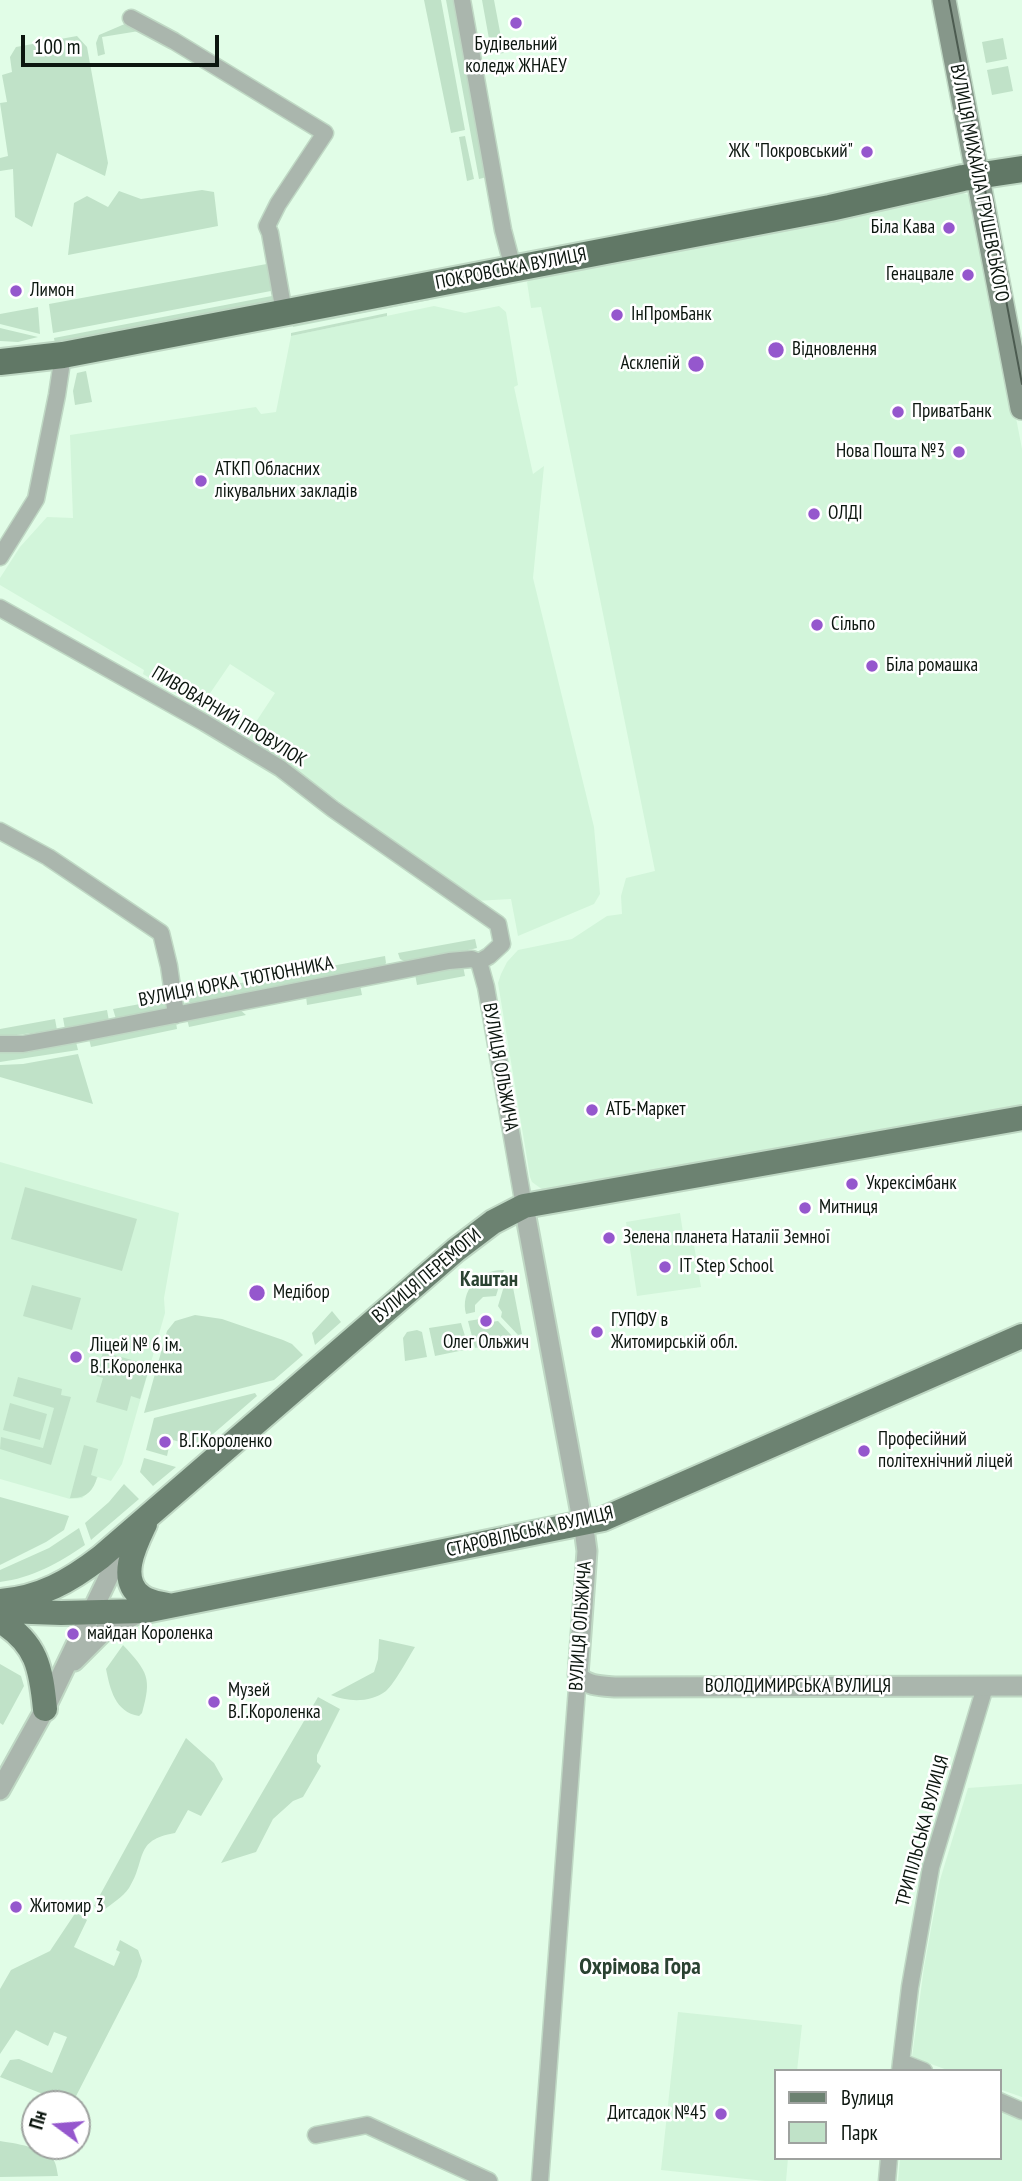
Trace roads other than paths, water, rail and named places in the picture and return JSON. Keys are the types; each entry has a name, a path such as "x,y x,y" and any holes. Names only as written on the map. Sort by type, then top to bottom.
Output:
{"highway":[{"name":"ПОКРОВСЬКА ВУЛИЦЯ","path":"0,362 63,355 830,208 985,174 1022,169"}],"main road":[{"name":"ВУЛИЦЯ МИХАЙЛА ГРУШЕВСЬКОГО","path":"944,0 1022,331"},
{"name":"ВУЛИЦЯ МИХАЙЛА ГРУШЕВСЬКОГО","path":"960,0 1022,408"},
{"name":"ВУЛИЦЯ ПЕРЕМОГИ","path":"0,1601 36,1595 57,1587 101,1557 456,1250 493,1222 526,1212 1022,1118"},
{"name":"СТАРОВІЛЬСЬКА ВУЛИЦЯ","path":"91,1613 145,1611 603,1519 1022,1336"},
{"path":"150,1514 137,1539 130,1566 135,1591 148,1600 171,1606"},
{"path":"0,1611 91,1613"},
{"path":"0,1621 19,1635 31,1649 41,1676 45,1709"}],"street":[{"path":"462,0 503,230 513,268"},
{"path":"131,18 174,41 325,134 278,204 267,226 284,312"},
{"path":"0,557 36,499 63,355"},
{"name":"ПИВОВАРНИЙ ПРОВУЛОК","path":"0,608 205,723 279,768 333,809 498,923 502,944 479,962"},
{"path":"0,831 48,857 161,933 176,1015"},
{"name":"ВУЛИЦЯ ЮРКА ТЮТЮННИКА","path":"0,1044 37,1041 449,961 472,958 479,962"},
{"name":"ВУЛИЦЯ ОЛЬЖИЧА","path":"479,962 486,987 587,1551 540,2181"},
{"name":"ВУЛИЦЯ ПЕРЕМОГИ","path":"0,1611 57,1597 90,1578 118,1557 480,1244 526,1212 1022,1129"},
{"path":"0,1790 45,1709 118,1557 150,1514"},
{"path":"57,1685 74,1660 97,1637 113,1625 145,1611"},
{"name":"ВОЛОДИМИРСЬКА ВУЛИЦЯ","path":"578,1675 592,1685 617,1687 1022,1686"},
{"name":"ТРИПІЛЬСЬКА ВУЛИЦЯ","path":"900,2066 909,1987 931,1867 985,1687"},
{"path":"1001,2102 1022,2111"},
{"path":"316,2136 366,2125 489,2181"},
{"path":"887,2181 889,2160"}],"tram line":[{"path":"949,0 1022,384"}],"place":[{"name":"Будівельний коледж ЖНАЕУ","path":"516,23"},
{"name":"ЖК \"Покровський\"","path":"867,152"},
{"name":"Біла Кава","path":"949,228"},
{"name":"Генацвале","path":"968,275"},
{"name":"Лимон","path":"16,291"},
{"name":"ІнПромБанк","path":"617,315"},
{"name":"Відновлення","path":"776,350"},
{"name":"Асклепій","path":"696,364"},
{"name":"ПриватБанк","path":"898,412"},
{"name":"Нова Пошта №3","path":"959,452"},
{"name":"АТКП Обласних лікувальних закладів","path":"201,481"},
{"name":"ОЛДІ","path":"814,514"},
{"name":"Сільпо","path":"817,625"},
{"name":"Біла ромашка","path":"872,666"},
{"name":"АТБ-Маркет","path":"592,1110"},
{"name":"Укрексімбанк","path":"852,1184"},
{"name":"Митниця","path":"805,1208"},
{"name":"Зелена планета Наталії Земної","path":"609,1238"},
{"name":"IT Step School","path":"665,1267"},
{"name":"Медібор","path":"257,1293"},
{"name":"Олег Ольжич","path":"486,1321"},
{"name":"ГУПФУ в Житомирській обл.","path":"597,1332"},
{"name":"Ліцей № 6 ім. В.Г.Короленка","path":"76,1357"},
{"name":"В.Г.Короленко","path":"165,1442"},
{"name":"Професійний політехнічний ліцей","path":"864,1451"},
{"name":"майдан Короленка","path":"73,1634"},
{"name":"Музей В.Г.Короленка","path":"214,1702"},
{"name":"Житомир 3","path":"16,1907"},
{"name":"Дитсадок №45","path":"721,2114"}],"district":[{"name":"Каштан","path":"489,1280"},
{"name":"Охрімова Гора","path":"640,1967"}]}
